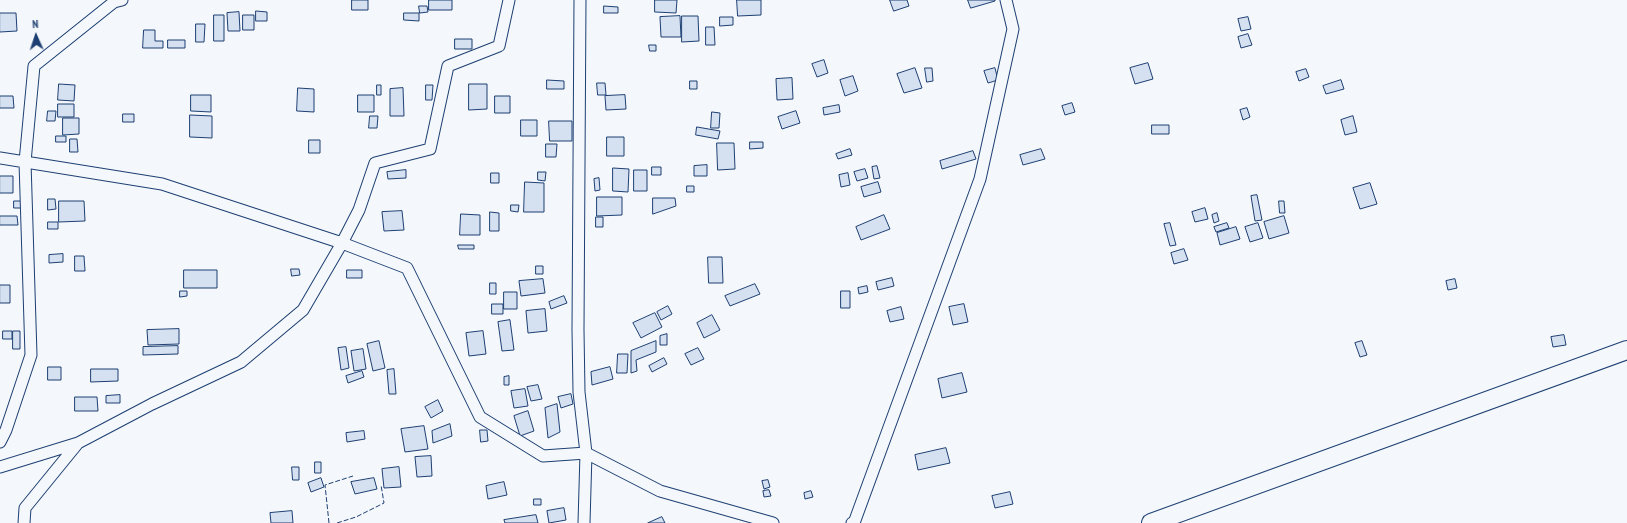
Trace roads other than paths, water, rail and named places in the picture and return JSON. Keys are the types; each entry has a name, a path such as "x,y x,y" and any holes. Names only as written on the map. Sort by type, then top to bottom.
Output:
{"main road":[{"path":"1151,523 1627,350"}],"street":[{"path":"0,467 78,443 152,404 241,362 304,310 342,244 359,210 375,163 430,149 448,66 499,46 509,0"},
{"path":"580,0 578,330 579,392 586,452 584,523"},
{"path":"852,523 854,523 980,179 1013,29 1006,0"},
{"path":"0,442 6,430 31,355 25,162 34,66 117,1"},
{"path":"0,158 162,184 342,244 407,268 480,417 543,456 586,452 660,491 773,523"},
{"path":"24,523 25,508 78,443"}]}
